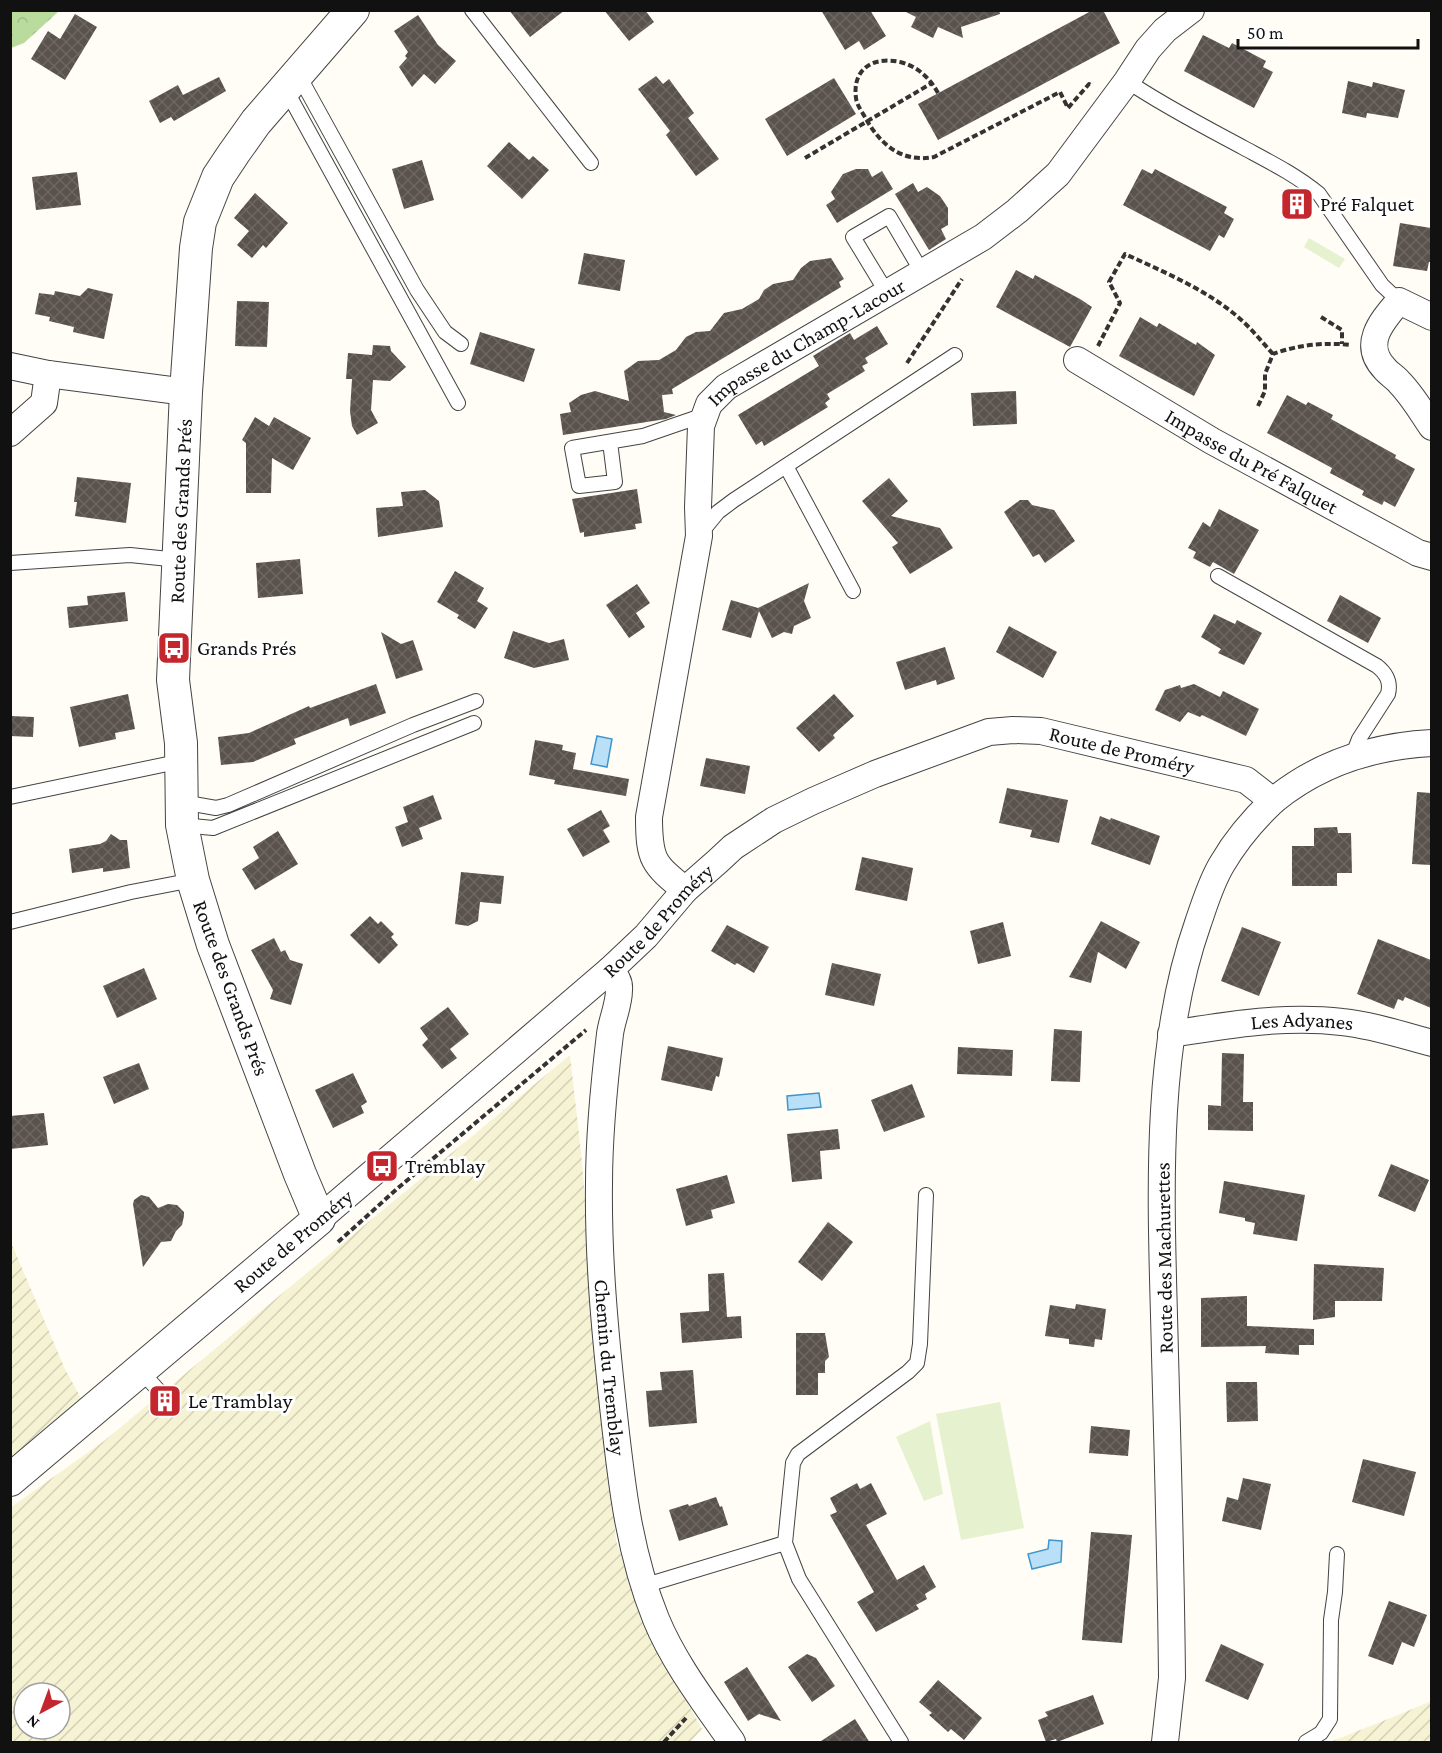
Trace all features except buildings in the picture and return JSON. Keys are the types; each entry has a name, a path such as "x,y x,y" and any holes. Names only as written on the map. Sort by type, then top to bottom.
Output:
{"street":[{"name":"Route des Grands Prés","path":"319,1219 216,954 193,880 182,814 180,728 173,680 186,392 196,248 204,210 218,177 234,153 353,10"},
{"name":"Impasse du Champ-Lacour","path":"685,890 665,873 650,852 649,818 699,536 700,437 704,415 714,397 726,387 983,237 1017,211 1058,174 1159,36 1191,10"},
{"path":"1431,317 1399,301 1377,330 1375,348 1384,369 1411,397 1431,427"},
{"name":"Impasse du Pré Falquet","path":"1082,363 1212,441 1418,554 1431,557"},
{"path":"10,366 48,374 186,392"},
{"path":"10,434 44,403 48,374"},
{"name":"Route de Proméry","path":"10,1480 150,1381 319,1219 610,970 646,936 685,890 733,848 774,820 875,774 989,732 1013,730 1041,731 1246,780 1255,784 1274,801"},
{"path":"1274,801 1308,776 1352,757 1400,745 1431,743"},
{"name":"Route des Machurettes","path":"1165,1743 1172,1678 1162,1171 1171,1034 1184,966 1215,879 1239,837 1274,801"},
{"name":"Chemin du Tremblay","path":"610,970 618,981 620,991 611,1026 603,1093 598,1218 603,1309 621,1479 631,1539 643,1586 657,1622 703,1700 732,1743"},
{"name":"Les Adyanes","path":"1171,1034 1233,1024 1292,1021 1341,1022 1431,1044"}],"lane":[{"path":"472,10 591,163"},
{"path":"292,81 417,290 445,332 461,344"},
{"path":"292,81 458,403"},
{"path":"1120,90 1218,135 1296,176 1308,185 1318,194 1382,285 1399,301"},
{"path":"886,293 853,237 880,221 889,216 922,272"},
{"path":"699,536 718,512 955,355"},
{"path":"610,441 643,436 704,415"},
{"path":"786,466 853,591"},
{"path":"10,563 130,555 178,561"},
{"path":"1218,576 1384,672 1389,680 1388,694 1359,739 1352,757"},
{"path":"182,814 228,805 413,725 476,701"},
{"path":"182,814 213,828 474,723"},
{"path":"10,797 182,761"},
{"path":"10,922 131,892 193,880"},
{"path":"902,1743 806,1591 785,1543 793,1463 798,1454 917,1363 920,1344 926,1195"},
{"path":"643,1586 785,1543"},
{"path":"1306,1743 1321,1733 1330,1719 1331,1620 1337,1554"}],"path":[{"path":"938,93 924,74 905,63 886,60 869,63 860,75 856,97 868,121 887,147 909,157 926,158 934,157 1060,92 1068,108 1089,84 1120,90"},
{"path":"805,158 932,83"},
{"path":"1082,363 1120,303 1109,282 1125,254 1186,283 1238,317 1273,354"},
{"path":"904,368 963,277"},
{"path":"1321,317 1342,330 1341,344"},
{"path":"1273,354 1317,344 1375,348"},
{"path":"1258,406 1265,391 1265,374 1273,354"},
{"path":"664,1743 703,1700"}],"shaded area":[{"path":"570,1055 581,1152 616,1541 650,1635 702,1729 690,1742 11,1742 10,1508 104,1441"},
{"path":"10,1240 65,1369 82,1400 11,1459"},
{"path":"1431,1701 1431,1742 1330,1742 1403,1713"}],"green space":[{"path":"11,10 59,11 24,43 11,48"},
{"path":"1309,238 1345,259 1339,268 1304,247"},
{"path":"1000,1402 1024,1528 961,1540 936,1414"},
{"path":"930,1421 943,1494 924,1501 896,1437"}],"water":[{"path":"597,736 612,739 607,767 591,764"},
{"path":"819,1093 821,1107 788,1110 787,1096"},
{"path":"1049,1540 1062,1541 1061,1562 1032,1569 1028,1554 1048,1549"}],"place":[{"name":"Pré Falquet","path":"1297,204"},
{"name":"Grands Prés","path":"174,648"},
{"name":"Tremblay","path":"382,1166"},
{"name":"Le Tramblay","path":"165,1401"}]}
